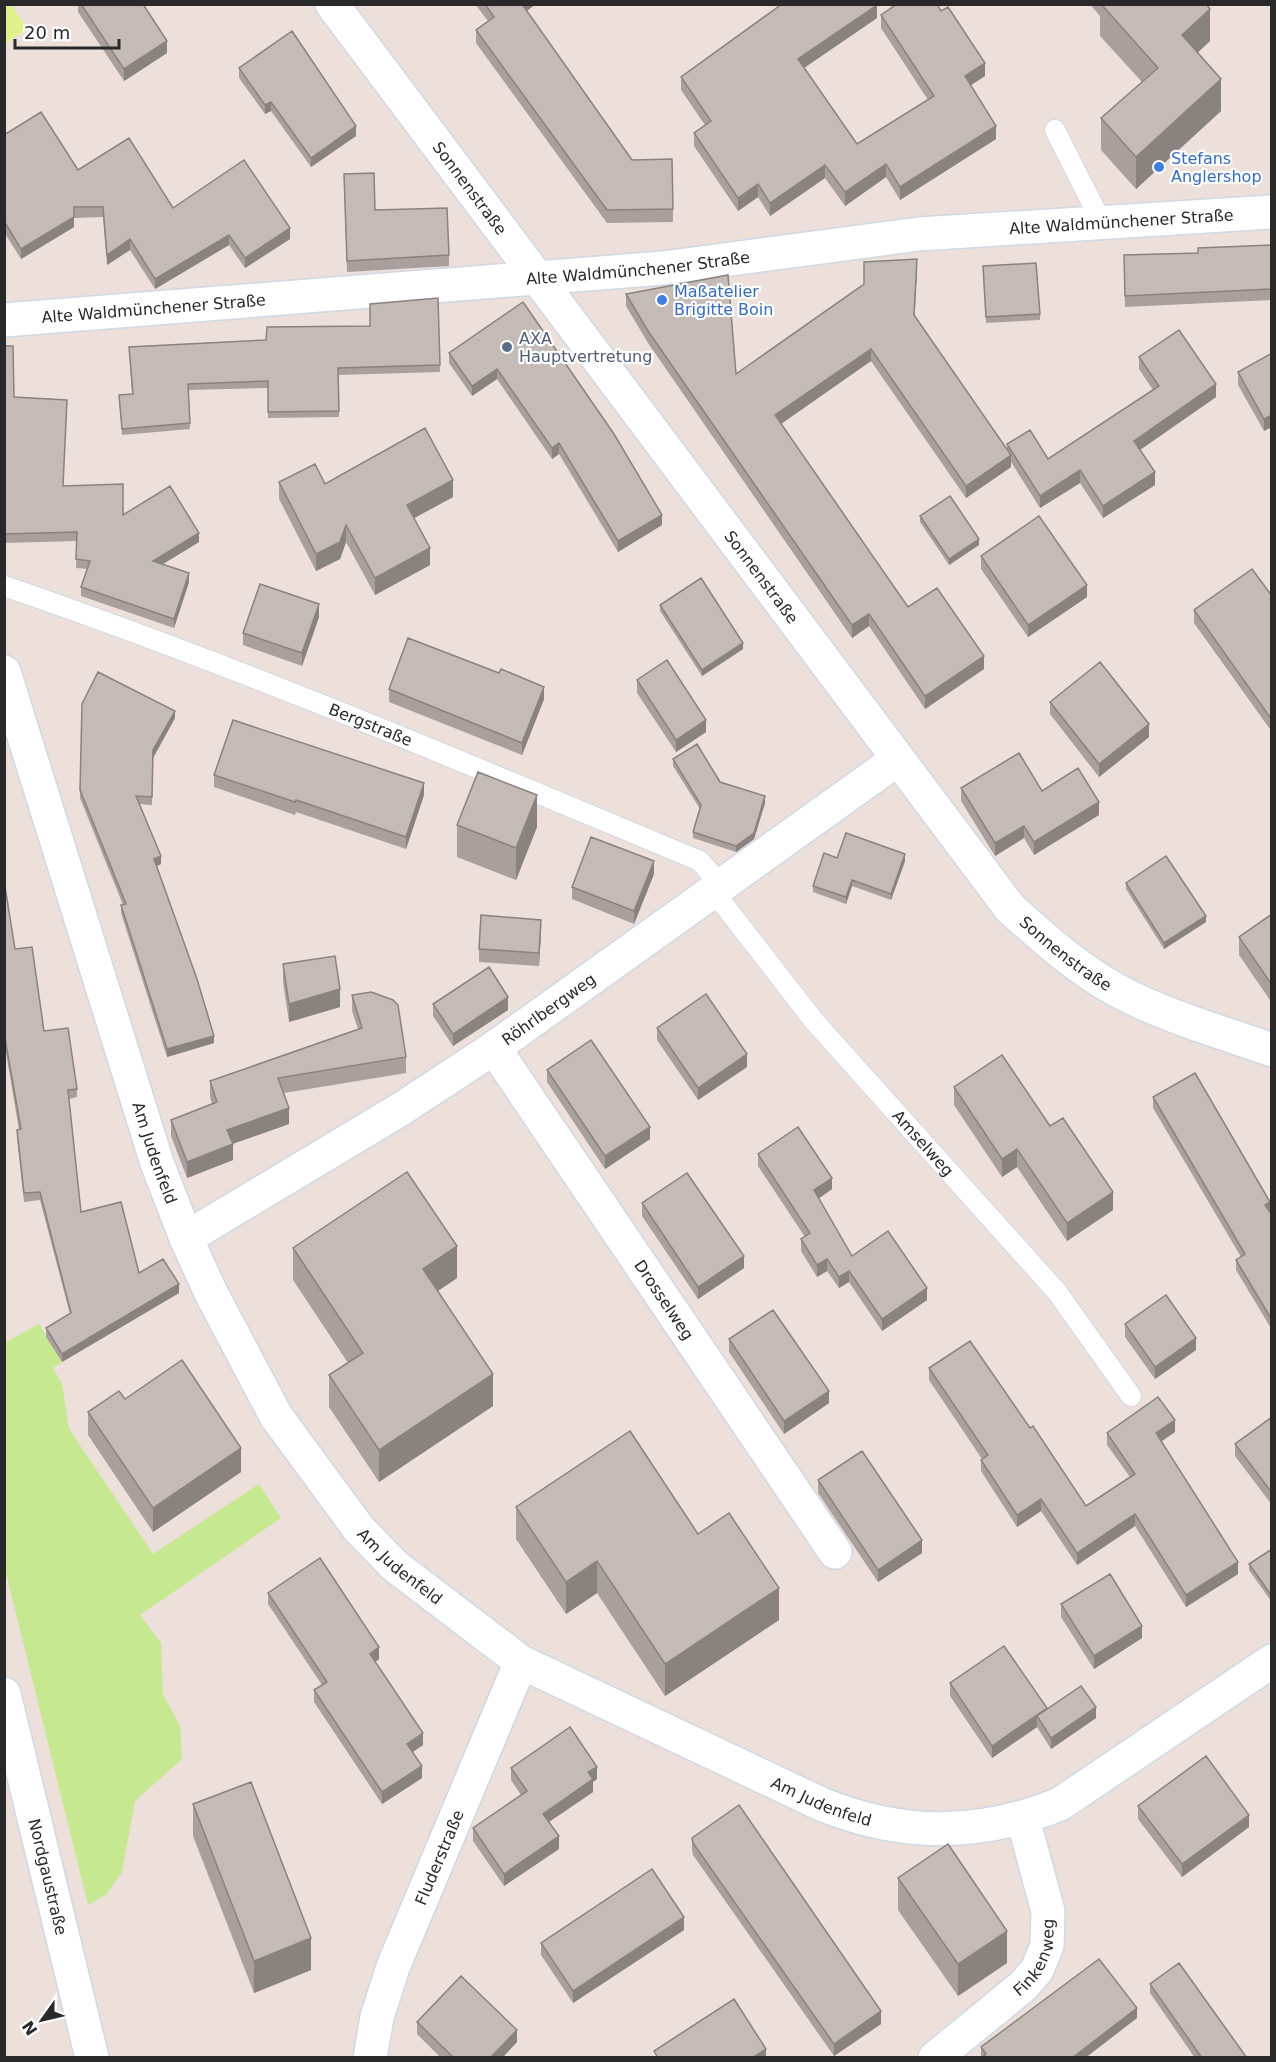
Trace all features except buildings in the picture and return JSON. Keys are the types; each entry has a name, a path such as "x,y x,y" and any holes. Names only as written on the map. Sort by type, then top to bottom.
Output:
{"street":[{"name":"Sonnenstraße","path":"332,4 1010,908 1086,972 1158,1011 1272,1050"},
{"name":"Alte Waldmünchener Straße","path":"4,320 663,268 919,234 1272,212"},
{"name":"Am Judenfeld","path":"4,672 157,1163 186,1238 243,1356 276,1416 359,1529 418,1586 521,1662 750,1773 856,1818 895,1827 954,1830 1023,1819 1060,1804 1272,1661"},
{"name":"Röhrlbergweg","path":"186,1238 401,1109 494,1048 718,890 898,759"},
{"name":"Drosselweg","path":"494,1048 835,1552"},
{"name":"Fluderstraße","path":"370,2058 378,2017 393,1967 521,1662"},
{"name":"Nordgaustraße","path":"4,1694 92,2058"},
{"name":"Finkenweg","path":"935,2058 1023,1986 1037,1970 1047,1946 1048,1911 1023,1819"}],"lane":[{"path":"1056,130 1101,221"},
{"name":"Bergstraße","path":"4,586 115,624 364,722 700,861 718,890"},
{"name":"Amselweg","path":"718,890 814,1021 1057,1292 1131,1396"}],"green space":[{"path":"5,4 11,5 28,29 5,44"},
{"path":"39,1324 62,1362 53,1368 62,1384 69,1429 153,1554 259,1484 281,1518 140,1615 161,1643 163,1694 180,1726 182,1759 135,1801 122,1872 107,1894 88,1905 5,1569 4,1343"}],"place":[{"name":"Stefans Anglershop","path":"1159,167"},
{"name":"Maßatelier Brigitte Boin","path":"662,300"},
{"name":"AXA Hauptvertretung","path":"507,347"}]}
